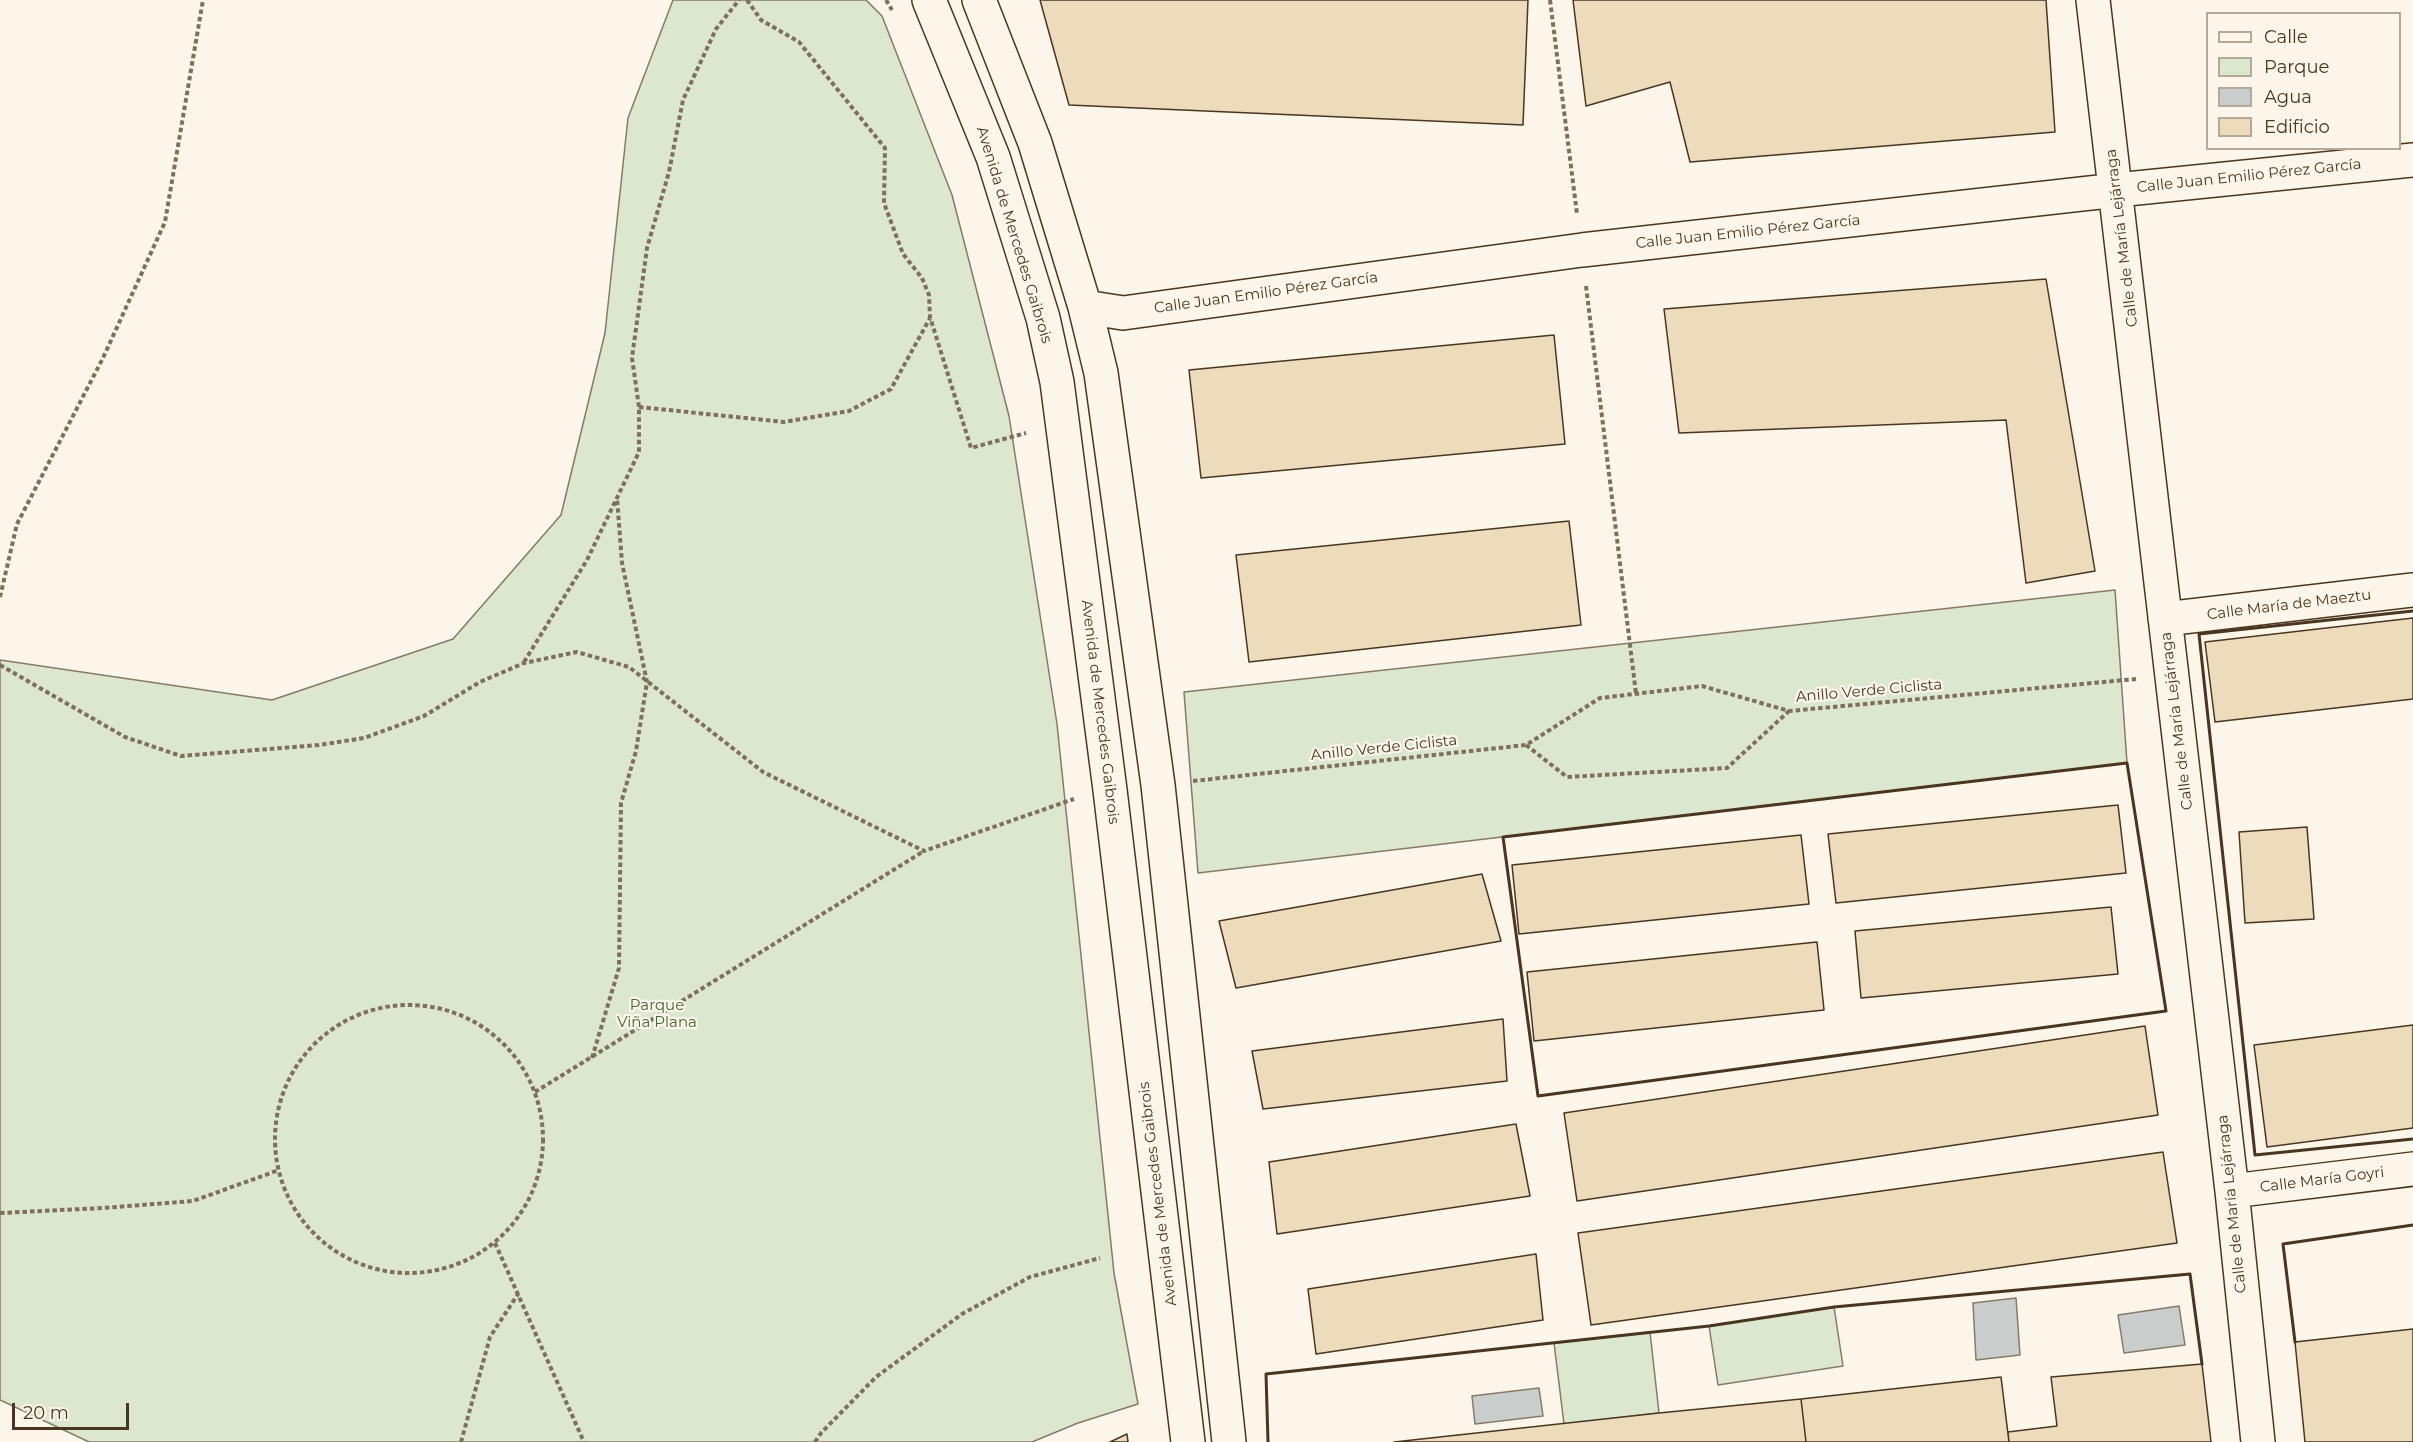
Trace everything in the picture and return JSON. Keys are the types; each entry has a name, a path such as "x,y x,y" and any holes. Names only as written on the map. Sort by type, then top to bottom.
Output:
{"street":[{"name":"Avenida de Mercedes Gaibrois","path":"929,0 993,157 1043,318 1057,382 1097,792 1188,1442"},
{"path":"979,0 1035,143 1085,307 1101,373 1158,785 1229,1442"},
{"name":"Calle de María Lejárraga","path":"2093,0 2117,190 2171,676 2232,1191 2258,1442"},
{"name":"Calle Juan Emilio Pérez García","path":"1085,307 1123,313 1582,250 2117,190 2413,160"},
{"name":"Calle María de Maeztu","path":"2165,619 2413,590"},
{"name":"Calle María Goyri","path":"2232,1191 2413,1169"}],"path":[{"path":"0,597 17,524 103,358 165,222 203,0"},
{"path":"524,663 587,560 639,452 639,406 632,358 647,248 669,172 683,100 716,29 739,0"},
{"path":"747,0 761,20 799,42 885,148 884,203 903,254 926,286 929,295 930,317 971,448 1026,432 1028,444"},
{"path":"886,0 898,18"},
{"path":"1550,0 1636,694"},
{"path":"639,406 784,422 849,411 891,389 930,317"},
{"path":"592,1058 619,968 621,803 636,751 647,682 622,563 617,496"},
{"path":"0,665 125,737 181,756 319,746 364,738 424,716 480,682 524,663 577,652 629,667 764,772 924,851"},
{"name":"Anillo Verde Ciclista","path":"1158,785 1526,745 1600,698 1701,686 1789,711 2171,676"},
{"path":"1526,745 1567,777 1727,768 1789,711"},
{"path":"1072,788 1073,799"},
{"path":"535,1092 924,851 1097,792"},
{"path":"400,1004 443,1008 483,1026 514,1055 535,1092 544,1133 539,1174 523,1212 495,1243 460,1264 419,1274 378,1270 339,1254 308,1227 285,1192 279,1170 274,1150 277,1107 294,1067 322,1036 358,1014 400,1004"},
{"path":"0,1213 193,1201 279,1170"},
{"path":"495,1243 584,1442"},
{"path":"815,1442 820,1433 876,1377 963,1314 1030,1277 1100,1258"},
{"path":"461,1442 490,1337 518,1294"}],"green space":[{"name":"Parque Viña Plana","path":"673,0 866,0 882,16 952,195 1009,416 1057,724 1114,1273 1138,1404 1078,1423 1032,1442 89,1442 0,1400 0,660 272,700 453,639 561,515 605,333 628,118"},
{"path":"2115,590 2127,763 1198,873 1184,692"},
{"path":"1834,1307 1843,1366 1718,1385 1709,1326"},
{"path":"1650,1332 1659,1413 1564,1424 1554,1343"}],"water":[{"path":"2016,1298 2020,1355 1976,1360 1973,1303"},
{"path":"2179,1306 2185,1345 2124,1353 2118,1315"},
{"path":"1539,1388 1543,1416 1475,1424 1472,1396"}],"building":[{"path":"1040,0 1528,0 1523,125 1069,105"},
{"path":"1573,0 2046,0 2055,132 1690,162 1670,82 1586,106"},
{"path":"2046,279 2095,571 2026,583 2006,420 1679,433 1664,309"},
{"path":"1554,335 1565,444 1201,478 1189,370"},
{"path":"1569,521 1581,625 1249,662 1236,555"},
{"path":"2413,618 2413,699 2215,722 2205,642"},
{"path":"2118,805 2126,873 1836,903 1828,834"},
{"path":"2307,827 2314,919 2245,923 2239,832"},
{"path":"1801,835 1809,904 1519,934 1512,865"},
{"path":"1482,874 1501,941 1236,988 1219,921"},
{"path":"2111,907 2118,974 1861,998 1855,931"},
{"path":"1817,942 1824,1010 1534,1041 1527,972"},
{"path":"1503,1019 1507,1081 1263,1109 1252,1051"},
{"path":"2413,1025 2413,1128 2267,1147 2254,1045"},
{"path":"2145,1026 2158,1115 1577,1201 1564,1113"},
{"path":"1516,1124 1530,1196 1277,1234 1269,1162"},
{"path":"2163,1152 2177,1243 1591,1325 1578,1233"},
{"path":"1536,1254 1543,1320 1316,1354 1308,1289"},
{"path":"2413,1329 2413,1442 2305,1442 2295,1342"},
{"path":"2202,1364 2211,1442 2009,1442 2008,1432 2057,1426 2051,1377"},
{"path":"2001,1377 2009,1442 1806,1442 1801,1399"},
{"path":"1801,1399 1806,1442 1394,1442 1659,1413"},
{"path":"1127,1434 1128,1442 1110,1442"}],"wall":[{"path":"2413,611 2199,634 2255,1155 2413,1139"},
{"path":"2127,763 2166,1011 1538,1096 1503,837 2127,763"},
{"path":"2295,1342 2283,1244 2413,1225"},
{"path":"1268,1442 1266,1374 1709,1326 1834,1307 2190,1274 2202,1364"}]}
